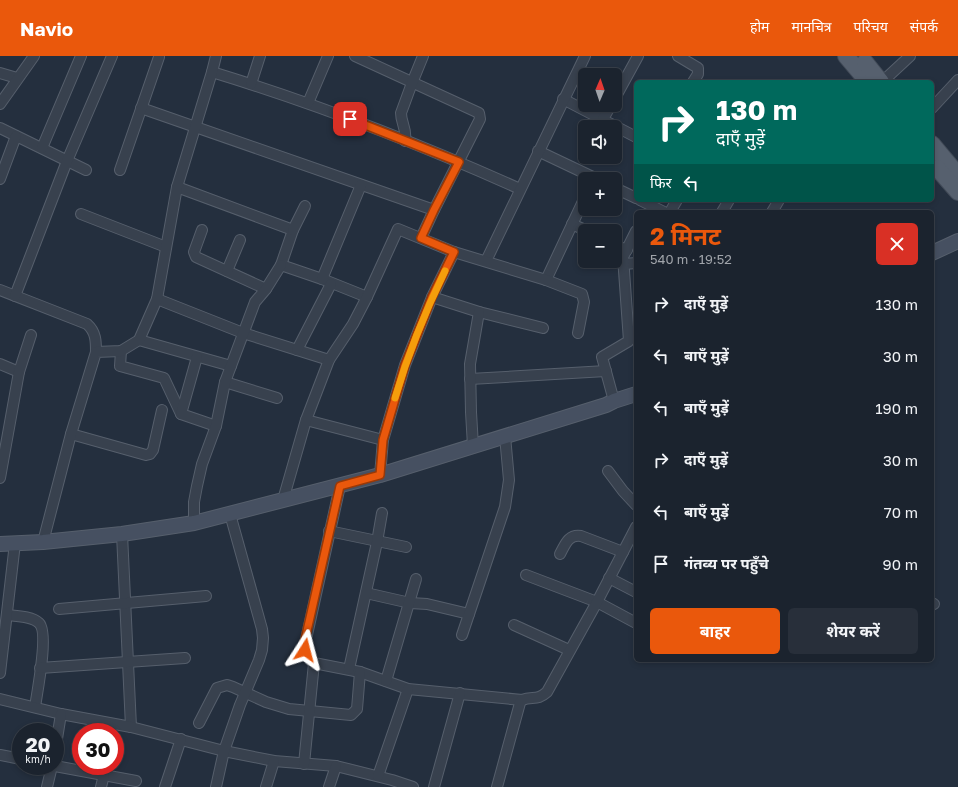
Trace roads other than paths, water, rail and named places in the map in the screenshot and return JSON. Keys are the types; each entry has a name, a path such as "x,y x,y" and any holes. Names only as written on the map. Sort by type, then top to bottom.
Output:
{"main road":[{"path":"846,56 866,80"},
{"path":"860,56 880,80"},
{"path":"934,146 958,175"},
{"path":"934,163 958,192"}],"street":[{"path":"0,104 34,56"},
{"path":"42,148 81,56"},
{"path":"14,296 67,161 112,56"},
{"path":"96,352 121,351 139,340 157,299 177,187 216,56"},
{"path":"250,84 260,56"},
{"path":"308,103 328,56"},
{"path":"355,56 376,61 412,82 479,114 480,119 421,238"},
{"path":"405,141 406,131 401,113 423,56"},
{"path":"486,260 585,56"},
{"path":"622,85 638,56"},
{"path":"678,56 698,68 698,74 694,80"},
{"path":"884,80 910,56"},
{"path":"120,170 140,108 159,57"},
{"path":"0,72 17,78"},
{"path":"212,72 308,103 459,162 520,189"},
{"path":"934,106 958,80"},
{"path":"563,99 634,135"},
{"path":"140,108 434,210"},
{"path":"603,119 607,112"},
{"path":"0,128 86,170"},
{"path":"0,180 16,136"},
{"path":"538,151 581,172"},
{"path":"297,350 326,282 361,185"},
{"path":"177,187 293,230"},
{"path":"622,191 634,197"},
{"path":"644,202 660,210"},
{"path":"194,523 194,502 197,486 202,464 216,426 225,382 255,302 266,289 281,265 293,230 305,206"},
{"path":"546,280 578,212"},
{"path":"82,214 166,247"},
{"path":"572,224 578,227"},
{"path":"283,500 306,420 329,360 353,324 398,229 454,252 486,260 582,294 584,302 578,333"},
{"path":"202,230 194,252 196,257 266,289"},
{"path":"614,401 602,357 629,341 623,257 634,235"},
{"path":"227,271 240,240"},
{"path":"934,252 958,241"},
{"path":"622,248 627,250"},
{"path":"380,475 383,440 405,365 432,297 454,252"},
{"path":"624,264 634,263"},
{"path":"281,265 367,297"},
{"path":"0,290 87,324 95,335 96,352 70,434 43,542"},
{"path":"432,297 479,312 543,328"},
{"path":"157,299 243,333 329,360"},
{"path":"473,446 471,426 470,364 479,312"},
{"path":"0,478 2,458 19,372 31,335"},
{"path":"139,340 231,366"},
{"path":"121,351 120,366 164,378 181,414 216,426"},
{"path":"181,414 197,357"},
{"path":"0,364 19,372"},
{"path":"470,379 606,371"},
{"path":"225,382 277,398"},
{"path":"0,544 43,542 122,534 194,523 380,475 606,405 634,395"},
{"path":"70,434 146,455 150,454 153,450 162,410"},
{"path":"306,420 383,440"},
{"path":"462,635 505,507 509,480 505,436"},
{"path":"608,471 622,491 634,503"},
{"path":"340,486 304,644 306,656 314,663 360,672 408,689 522,700 541,697 547,692 597,602 634,531"},
{"path":"349,670 382,513"},
{"path":"216,787 224,750 259,660 263,638 262,629 230,514"},
{"path":"329,532 406,547"},
{"path":"122,534 131,727"},
{"path":"560,554 566,543 575,535 623,552"},
{"path":"0,673 15,543"},
{"path":"526,575 597,602 634,622"},
{"path":"609,578 634,591"},
{"path":"386,681 416,579"},
{"path":"366,593 410,603 427,604 469,614"},
{"path":"59,608 125,604 206,596"},
{"path":"7,615 30,618 41,624 43,635 35,707"},
{"path":"514,625 569,650"},
{"path":"40,668 185,658"},
{"path":"304,764 314,663"},
{"path":"199,723 218,688 227,685 280,707 309,712 351,715 355,713 357,709 360,672"},
{"path":"378,776 408,689"},
{"path":"434,787 460,693"},
{"path":"0,699 61,714 131,727 274,761 336,766 378,776 414,787"},
{"path":"497,787 522,700"},
{"path":"60,723 61,714"},
{"path":"166,787 181,739"},
{"path":"0,755 12,757"},
{"path":"266,787 274,761"},
{"path":"329,787 336,766"},
{"path":"48,787 51,775"},
{"path":"101,787 104,775 136,781"}]}
